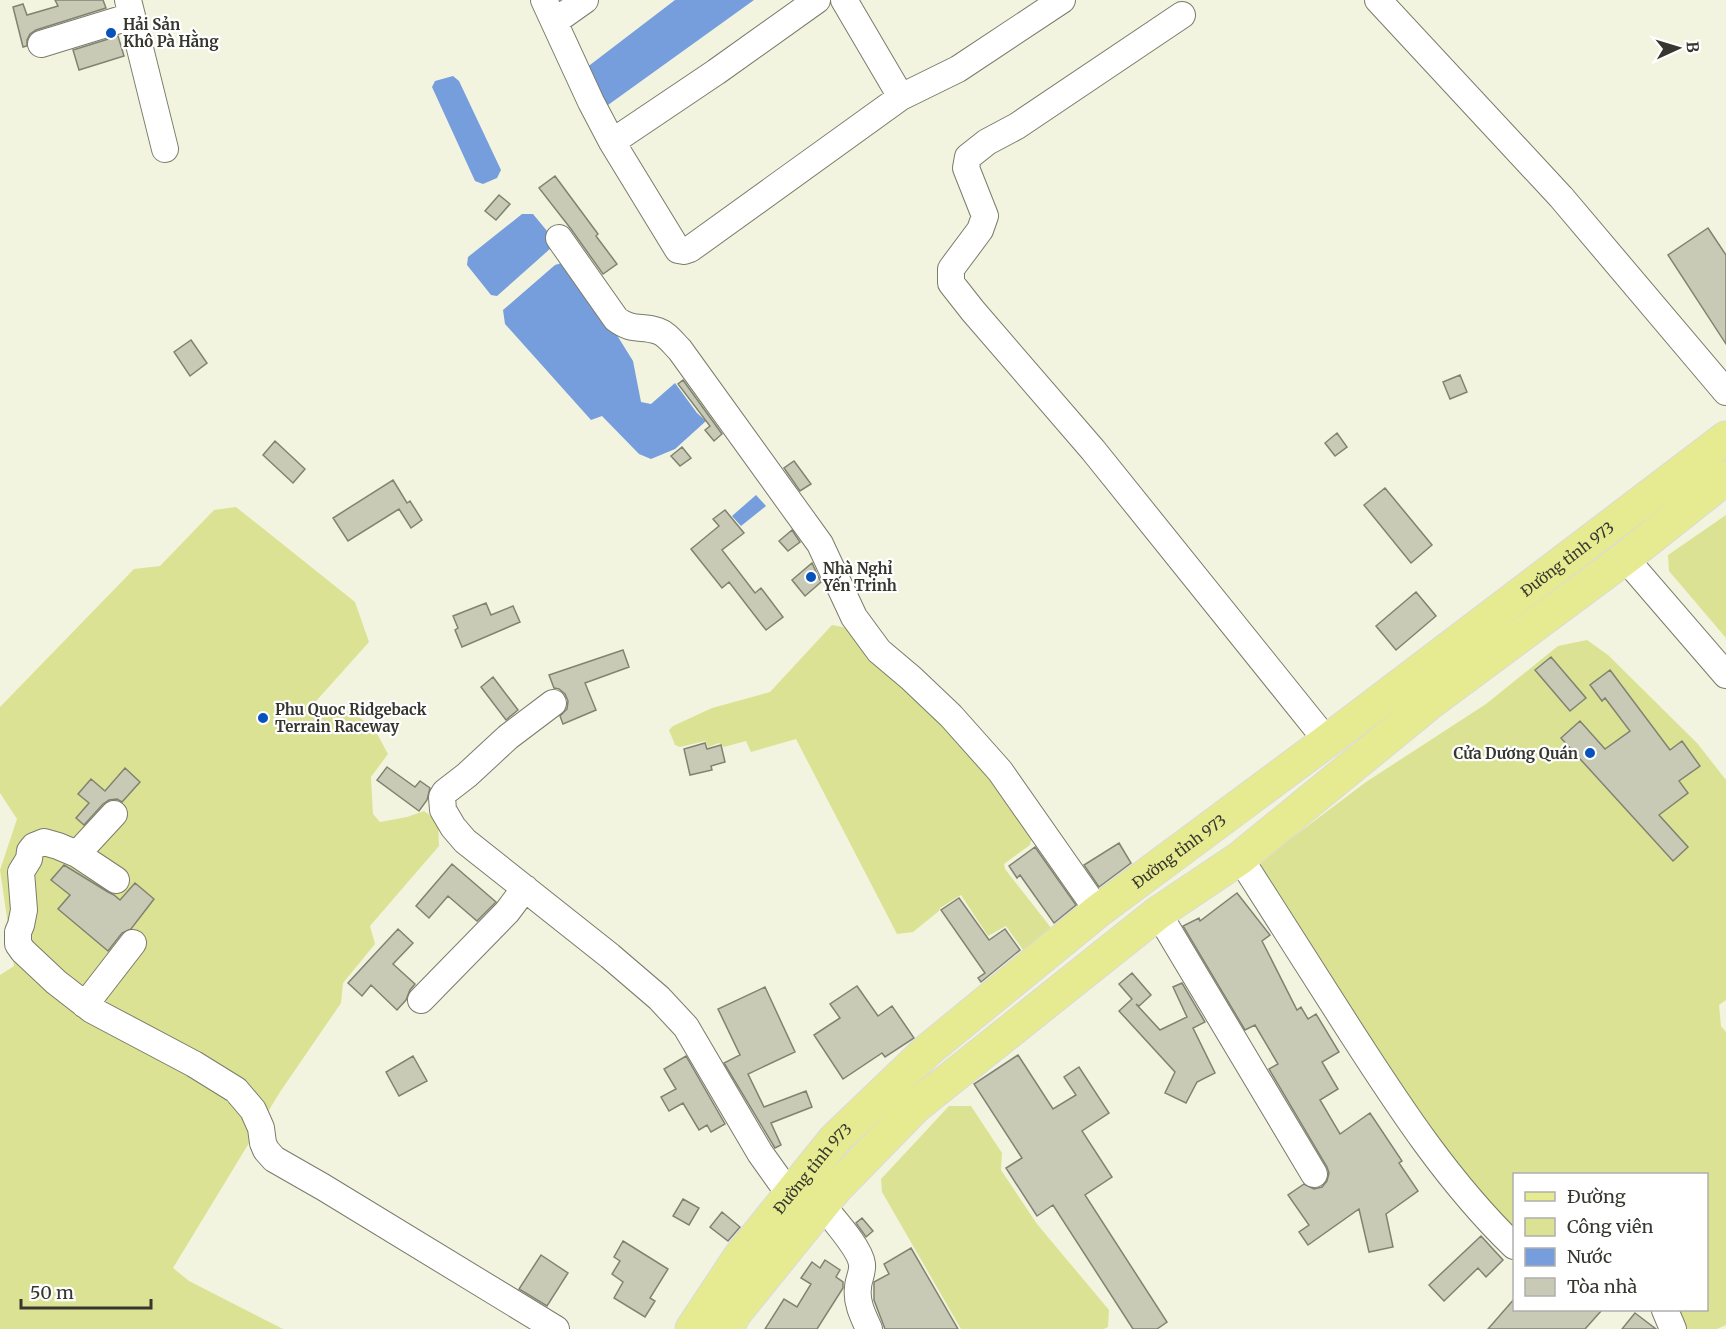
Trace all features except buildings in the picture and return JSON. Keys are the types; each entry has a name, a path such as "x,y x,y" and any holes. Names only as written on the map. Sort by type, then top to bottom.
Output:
{"main road":[{"name":"Đường tỉnh 973","path":"692,1329 739,1258 834,1140 928,1050 1098,911 1327,741 1726,438"},
{"name":"Đường tỉnh 973","path":"726,1329 735,1313 836,1188 916,1106 1158,913 1240,858 1431,702 1624,558 1726,478"}],"street":[{"path":"585,0 549,11 612,142 678,250 684,251 709,236 902,97 958,69 1062,0"},
{"path":"612,142 717,72 817,0"},
{"path":"844,0 902,97"},
{"path":"1378,0 1562,197 1726,392"},
{"path":"41,44 130,8 165,149"},
{"path":"1182,15 1017,126 987,142 968,158 966,168 985,216 980,230 951,269 951,283 1093,450 1327,741"},
{"path":"559,238 616,319 624,325 658,331 680,350 820,544 854,617 879,651 951,716 1000,771 1098,911"},
{"path":"1624,558 1726,675"},
{"path":"553,703 508,737 467,776 445,792 442,797 443,810 465,841 610,956 651,991 687,1028 760,1153 790,1195"},
{"path":"77,854 114,814"},
{"path":"116,880 77,854 58,846 44,842 34,846 21,872 24,909 18,932 18,944 56,982 92,1010 194,1064 236,1090 253,1110 261,1128 263,1143 274,1159 556,1329"},
{"path":"1240,858 1405,1115 1463,1191 1495,1228 1513,1244"},
{"path":"421,1000 507,912 525,888"},
{"path":"1158,913 1314,1174"},
{"path":"85,1005 133,943"},
{"path":"822,1205 859,1253 862,1264 858,1287 859,1304 869,1329"},
{"path":"1665,1311 1673,1329"}],"green space":[{"path":"236,507 355,602 369,642 309,709 353,712 375,730 388,754 371,777 373,814 380,822 424,811 438,821 439,846 370,926 375,944 343,983 341,1003 280,1092 173,1268 189,1281 283,1329 0,1329 0,975 14,966 0,870 17,819 0,793 0,707 134,569 160,566 214,510"},
{"path":"1726,515 1726,638 1669,571 1668,555"},
{"path":"832,625 848,628 983,766 1033,833 1030,845 1004,864 1005,869 1055,933 1028,957 1006,926 988,936 961,895 940,908 913,932 897,934 796,739 751,752 746,741 724,747 719,743 708,747 705,741 680,747 675,745 669,730 673,726 712,708 770,692"},
{"path":"1587,640 1608,655 1697,743 1726,780 1726,1000 1719,1005 1721,1026 1726,1032 1726,1325 1717,1329 1685,1329 1676,1311 1708,1311 1708,1173 1513,1173 1513,1235 1468,1187 1262,877 1261,861 1366,782 1486,704 1558,646"},
{"path":"949,1106 971,1106 1002,1153 1001,1170 1037,1224 1109,1310 1108,1327 1104,1329 961,1329 882,1192 881,1179"}],"water":[{"path":"675,0 754,0 608,105 601,104 586,68"},
{"path":"453,76 459,81 501,170 497,178 483,184 475,181 432,87 435,81"},
{"path":"522,214 533,214 552,237 551,248 497,296 491,295 467,265 468,257"},
{"path":"565,262 610,324 633,361 641,402 651,404 675,383 697,413 706,421 675,449 651,459 639,454 602,416 591,420 505,324 503,310 555,265"},
{"path":"756,495 766,506 741,526 732,516"}],"place":[{"name":"Hải Sản Khô Pà Hằng","path":"111,33"},
{"name":"Nhà Nghỉ Yến Trinh","path":"811,577"},
{"name":"Phu Quoc Ridgeback Terrain Raceway","path":"263,718"},
{"name":"Cửa Dương Quán","path":"1590,753"}]}
